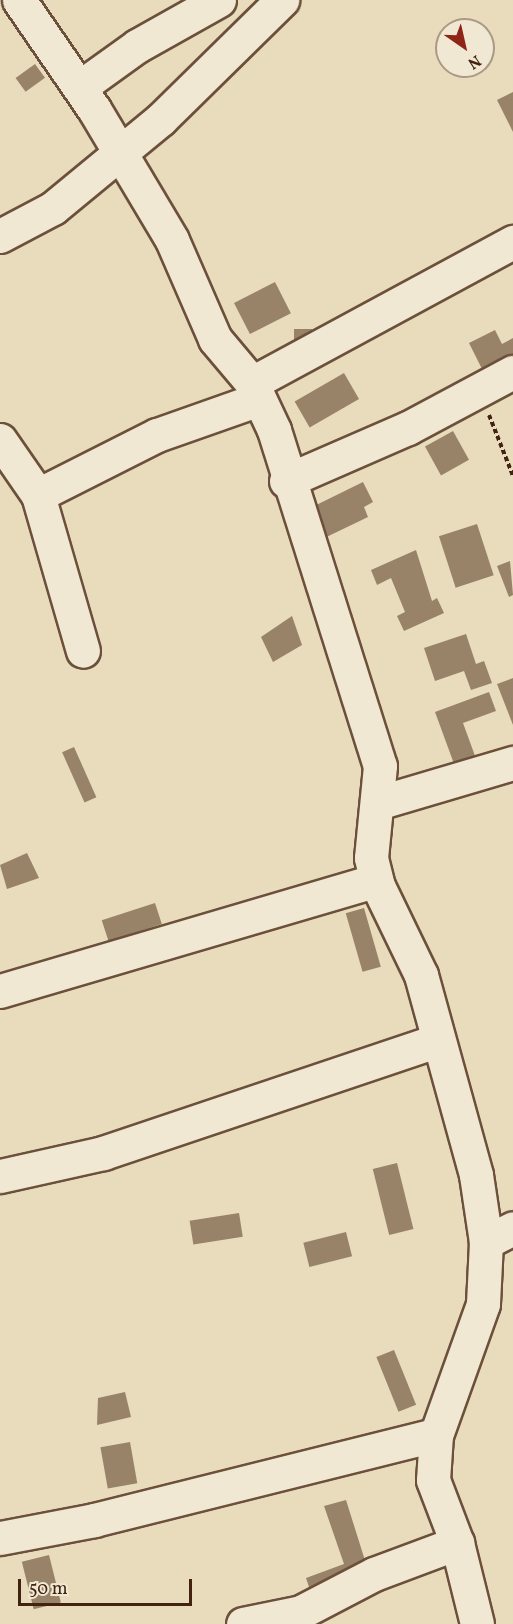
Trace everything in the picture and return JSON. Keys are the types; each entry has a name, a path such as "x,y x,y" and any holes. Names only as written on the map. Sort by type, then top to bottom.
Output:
{"street":[{"path":"19,0 80,87 172,240 215,339 255,391 274,430 286,481 380,766 381,802 369,839 376,880 409,941 476,1175 500,1235 483,1304 436,1435 433,1480 457,1543 477,1624"},
{"path":"80,87 137,46 219,0"},
{"path":"0,237 53,207 161,119 282,0"},
{"path":"38,495 158,435 255,391 513,242"},
{"path":"286,481 408,428 506,375"},
{"path":"0,441 38,495 83,651"},
{"path":"381,802 513,763"},
{"path":"0,991 376,880"},
{"path":"0,1176 39,1172 115,1150 436,1041"},
{"path":"0,1538 94,1520 436,1435"},
{"path":"243,1624 302,1618 374,1574 457,1543"}],"path":[{"path":"506,375 489,417 513,476"}],"building":[{"path":"35,64 45,78 26,92 16,78"},
{"path":"513,92 513,132 497,100"},
{"path":"275,282 291,313 250,334 234,303"},
{"path":"294,329 312,329 312,346 294,346"},
{"path":"495,330 502,344 513,338 513,369 488,381 469,343"},
{"path":"344,373 359,399 310,427 295,402"},
{"path":"453,431 469,460 441,475 425,447"},
{"path":"363,482 373,502 364,507 368,517 314,543 300,513"},
{"path":"477,524 494,575 456,588 439,536"},
{"path":"416,550 432,601 437,598 444,613 404,631 397,616 405,612 391,578 377,585 371,570"},
{"path":"510,561 513,595 509,597 497,566"},
{"path":"292,616 302,645 273,662 261,637"},
{"path":"466,634 476,664 484,661 492,683 471,690 464,671 435,681 424,648"},
{"path":"513,678 513,725 497,684"},
{"path":"489,692 496,711 463,723 478,764 457,772 435,712"},
{"path":"74,747 96,797 84,803 62,752"},
{"path":"27,853 39,878 7,889 0,865"},
{"path":"155,903 162,924 109,941 102,920"},
{"path":"364,908 381,967 363,972 346,913"},
{"path":"397,1163 413,1229 389,1235 373,1169"},
{"path":"239,1213 243,1237 193,1245 190,1221"},
{"path":"346,1232 352,1256 309,1267 303,1243"},
{"path":"394,1350 416,1405 398,1412 376,1357"},
{"path":"125,1392 131,1417 97,1425 98,1398"},
{"path":"130,1442 137,1483 108,1489 100,1447"},
{"path":"346,1500 368,1570 310,1590 306,1578 344,1564 324,1506"},
{"path":"49,1555 61,1603 34,1609 22,1562"}]}
